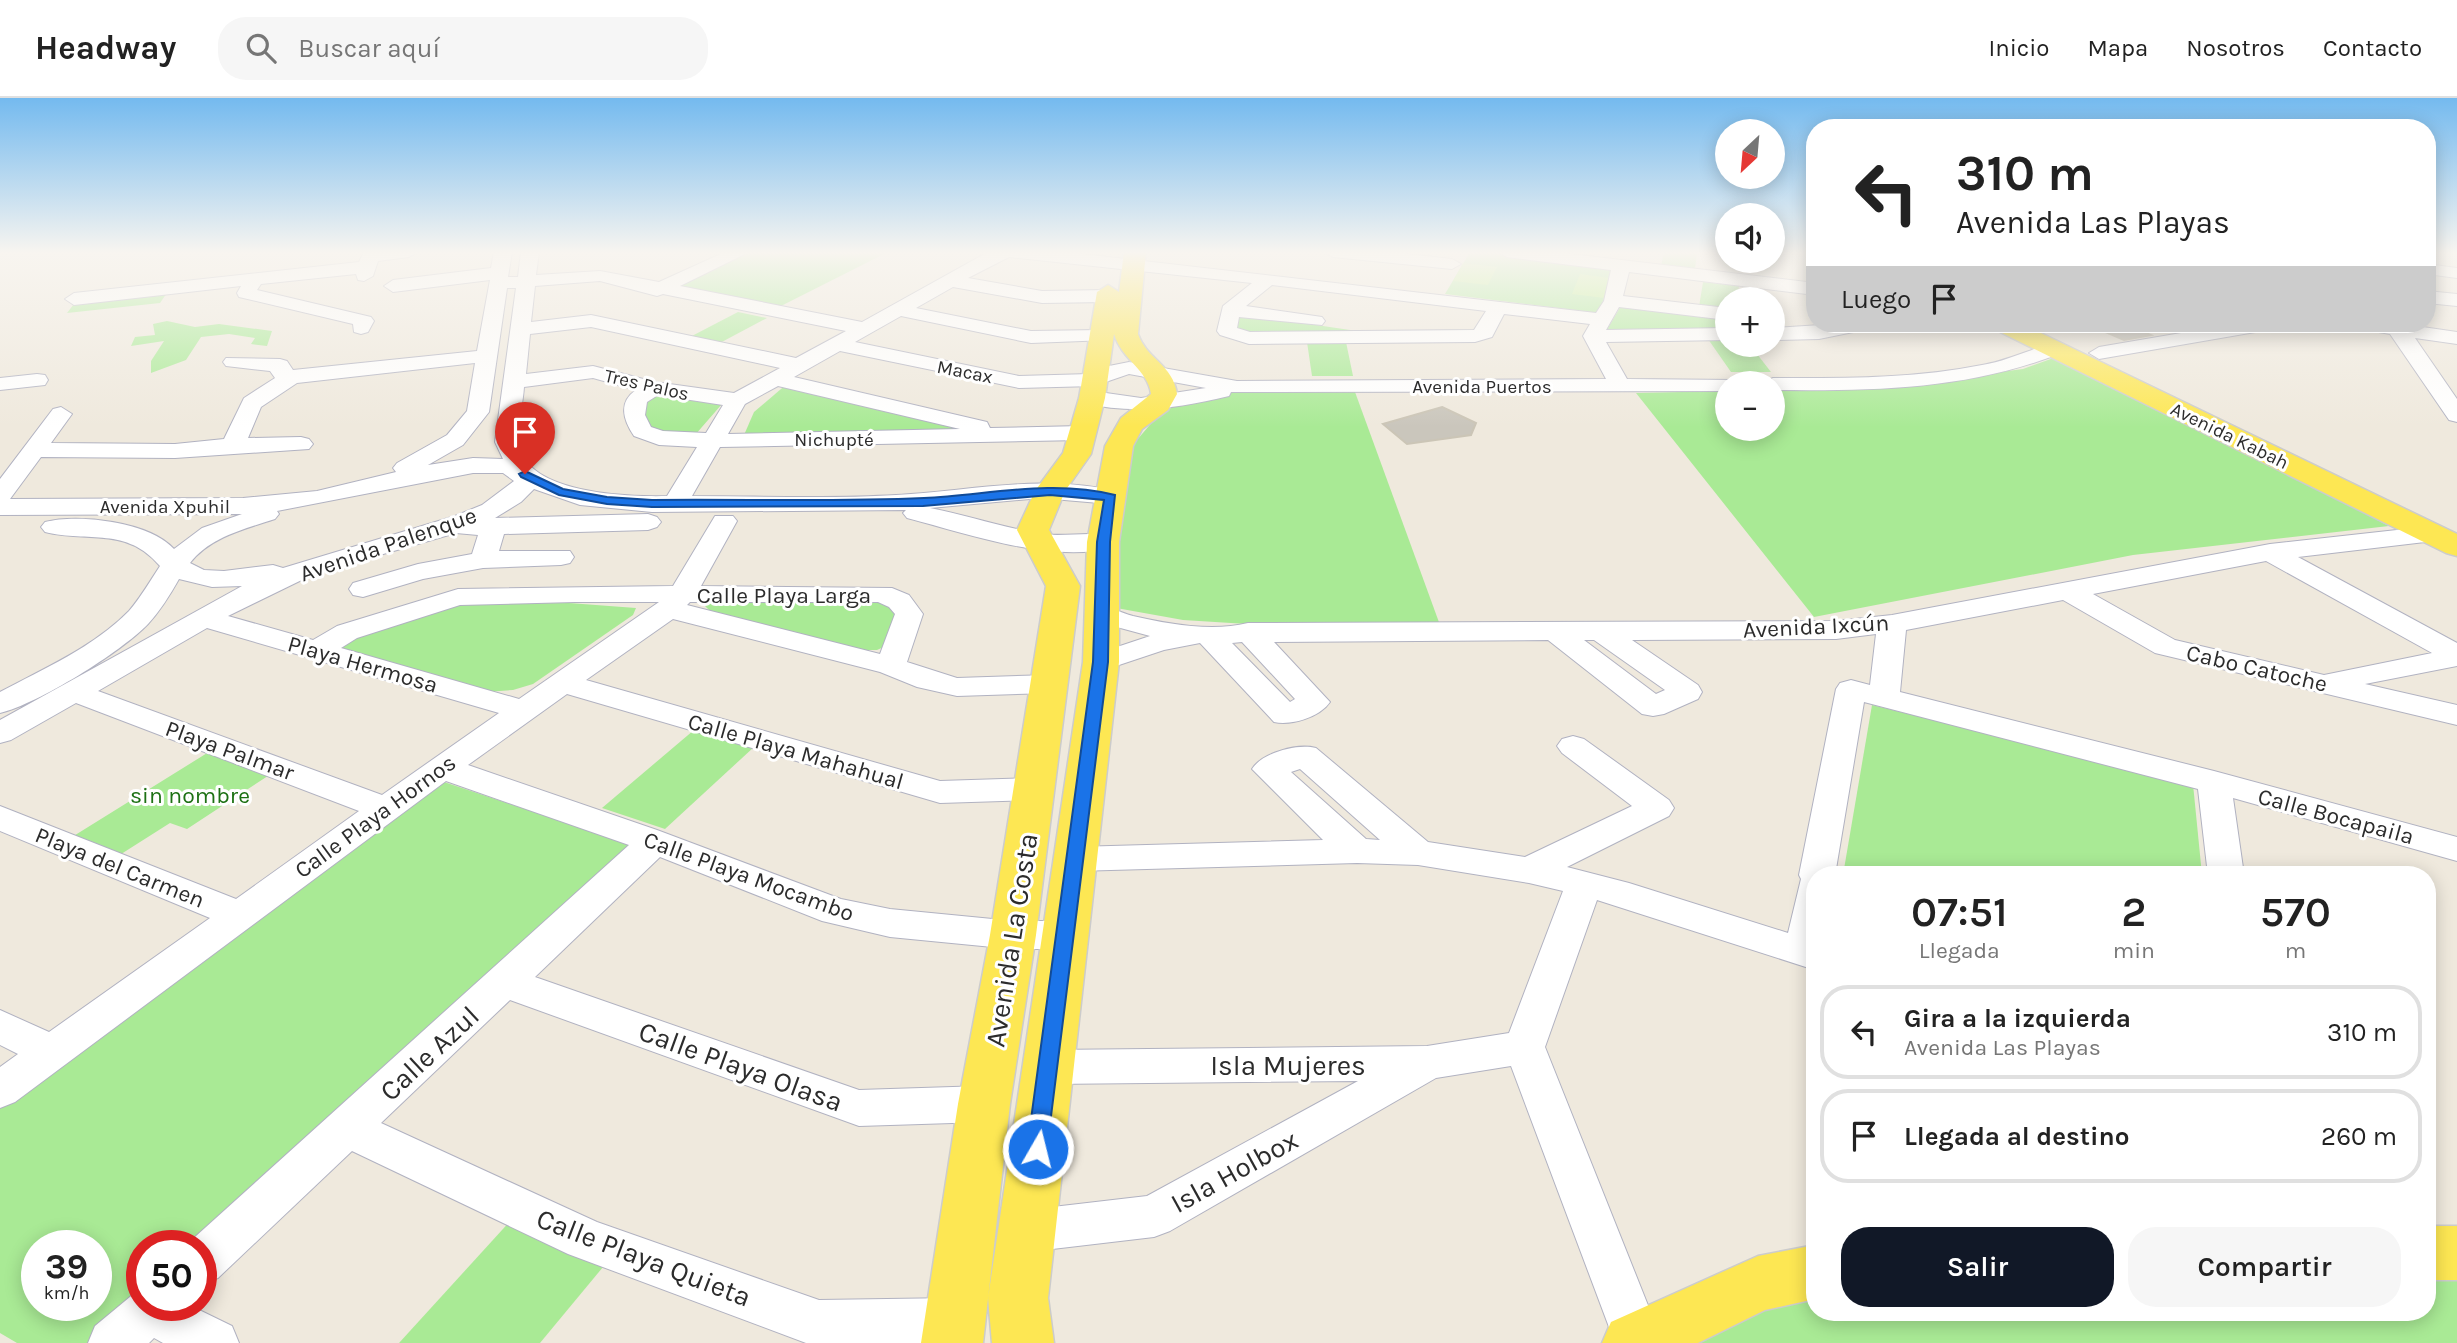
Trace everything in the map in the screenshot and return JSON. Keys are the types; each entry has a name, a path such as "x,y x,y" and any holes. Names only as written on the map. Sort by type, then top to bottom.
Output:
{"main road":[{"path":"1039,543 1033,530 1050,491 1077,454 1093,389 1106,310"},
{"path":"1125,310 1126,334 1131,349 1155,387"},
{"name":"Avenida Kabah","path":"2021,333 2449,535"},
{"name":"Avenida Kabah","path":"2058,333 2449,535"},
{"name":"Avenida La Costa","path":"1023,1343 1018,1298 1101,662 1103,542 1119,446 1155,387"},
{"name":"Avenida La Costa","path":"954,1333 984,1104 1053,673 1063,586 1039,543"},
{"path":"1053,673 1101,662"},
{"path":"2436,1253 2457,1253"},
{"path":"1636,1342 1758,1284 1806,1274"}],"street":[{"path":"318,310 364,321 361,328"},
{"path":"0,704 80,660 129,626 150,607 186,551 225,528 393,474 455,440 478,412 493,310"},
{"path":"523,310 507,442 509,453 525,474"},
{"path":"766,310 868,329"},
{"path":"675,503 711,439 737,400 900,310"},
{"path":"900,310 1031,337 1101,336"},
{"path":"1230,310 1227,331 1249,338 1475,336 1485,333 1496,310"},
{"path":"1513,310 1599,328 1715,333"},
{"path":"1608,310 1599,328 1620,385"},
{"path":"1693,310 1715,313"},
{"path":"1785,320 1806,322"},
{"path":"521,329 591,321 797,365"},
{"path":"1785,334 1819,333"},
{"path":"2099,353 2215,333"},
{"path":"2403,333 2457,415"},
{"name":"Macax","path":"836,344 1019,382 1093,389"},
{"path":"1785,384 1917,381 2016,365 2054,349"},
{"path":"233,445 252,402 291,377 486,356"},
{"path":"233,362 280,365 281,373 291,377"},
{"name":"Avenida Puertos","path":"1237,387 1155,387 1129,405 1093,389 1111,371 1155,387 1715,385"},
{"name":"Tres Palos","path":"516,382 593,372 654,388 737,400"},
{"path":"2429,374 2457,377"},
{"path":"773,379 1007,434"},
{"path":"0,384 37,380"},
{"name":"Nichupté","path":"654,388 637,400 634,415 642,431 659,438 945,439 1007,434 1082,433"},
{"path":"0,496 37,450 61,414"},
{"path":"37,450 175,451 233,445 300,444"},
{"path":"329,496 392,479 470,466 510,466 559,492 607,500 675,503 923,502 986,494 1050,491 1111,497"},
{"name":"Avenida Palenque","path":"0,733 203,618 323,562 457,524 505,501 527,482 525,474"},
{"path":"986,494 1013,501 1016,510 1011,519 990,528"},
{"name":"Avenida Xpuhil","path":"0,507 243,506 329,496"},
{"path":"419,535 494,525 724,521 912,513 990,528 1039,543 1069,546 1103,542"},
{"name":"Calle Playa Hornos","path":"0,1090 386,808 675,602 724,521"},
{"path":"483,560 494,525"},
{"name":"Avenida Xpuhil","path":"0,526 88,527 128,533 154,544 175,566"},
{"name":"Avenida Ixcún","path":"1101,614 1127,623 1199,634 1836,629 1892,624 2270,552 2449,535"},
{"path":"2270,552 2457,656"},
{"path":"363,589 418,572 483,560 561,557"},
{"path":"175,566 192,576 220,579 268,574 323,562"},
{"name":"Cabo Catoche","path":"2068,590 2165,647 2457,715"},
{"path":"316,651 347,632 458,597 575,594 675,602"},
{"name":"Calle Playa Larga","path":"675,602 882,594 899,601 909,614 891,666"},
{"name":"Calle Playa Larga","path":"675,602 891,666 928,681 957,687 1053,673"},
{"name":"Playa Hermosa","path":"203,618 524,709"},
{"path":"1884,698 1892,624"},
{"path":"1555,632 1654,707 1687,692 1600,631"},
{"path":"1199,634 1285,715 1315,702 1248,632"},
{"name":"Avenida Ixcún","path":"1101,662 1126,652 1199,634"},
{"path":"2323,684 2457,656"},
{"name":"Calle Playa Mahahual","path":"562,683 940,792 1035,789"},
{"name":"Calle Bocapaila","path":"1819,866 1851,689 2214,782 2457,849"},
{"name":"Playa Palmar","path":"74,692 386,808"},
{"path":"1529,870 1657,808 1573,746"},
{"path":"1357,851 1268,769 1304,755 1418,853"},
{"name":"Calle Playa Mocambo","path":"442,768 655,842 835,911 890,923 1013,935 1066,935"},
{"path":"2214,782 2225,866"},
{"name":"Playa del Carmen","path":"0,818 240,915"},
{"name":"Calle Azul","path":"217,1247 655,842"},
{"path":"1075,859 1357,851 1418,853 1529,870 1584,884 1806,953"},
{"path":"1584,884 1524,1047 1636,1342"},
{"name":"Calle Playa Olasa","path":"505,982 859,1108 984,1104"},
{"path":"0,1026 52,1052"},
{"name":"Isla Mujeres","path":"1050,1067 1427,1063 1524,1047"},
{"name":"Isla Holbox","path":"1027,1231 1154,1216 1427,1063"},
{"name":"Calle Playa Quieta","path":"347,1128 585,1238 819,1324 954,1333"},
{"path":"113,1343 137,1321"},
{"path":"174,1321 214,1343"}],"green space":[{"path":"69,310 94,310 67,313"},
{"path":"1575,310 1600,310 1599,313"},
{"path":"1618,310 1675,310 1715,315 1715,332 1605,333"},
{"path":"738,312 767,318 718,344 688,338"},
{"path":"1241,314 1357,331 1261,336 1234,330"},
{"path":"167,321 195,327 219,324 272,331 267,346 251,344 255,338 229,334 201,337 186,360 151,373 151,361 164,341 131,346 135,337 155,335 153,324"},
{"path":"1708,339 1715,339 1715,349"},
{"path":"1307,342 1346,342 1353,376 1312,376"},
{"path":"2059,356 2389,526 2133,555 1814,617 1636,393 1715,391 1715,441 1785,441 1785,390 1874,388 2023,369"},
{"path":"1721,357 1759,357 1770,371 1730,371"},
{"path":"788,383 992,433 744,435 754,412"},
{"path":"1238,391 1355,392 1440,625 1263,625 1183,620 1105,606 1131,447 1165,407"},
{"path":"649,396 722,404 695,435 654,431 642,422 642,409"},
{"path":"717,600 876,600 889,603 898,616 886,646 877,650 863,650 711,612 705,606"},
{"path":"569,603 636,608 633,615 533,684 513,690 486,692 331,649 333,644 436,609 465,604"},
{"path":"1872,705 2193,784 2201,866 1845,866"},
{"path":"694,730 754,747 665,829 602,808"},
{"name":"sin nombre","path":"212,750 274,772 187,829 170,823 118,856 72,837"},
{"path":"438,780 642,848 217,1232 126,1230 127,1321 102,1343 17,1343 0,1333 0,1106"},
{"path":"513,1218 608,1261 540,1343 399,1343"},
{"path":"2436,1272 2457,1272 2457,1343 1700,1343 1761,1312 1806,1297 1806,1321 2436,1321"}],"building":[{"path":"2108,333 2151,335 2124,340"},
{"path":"1442,407 1476,423 1471,435 1407,444 1383,424"}],"route":[{"path":"525,474 559,492 652,504 923,502 986,494 1050,491 1111,497 1103,542 1101,662 1038,1149"}]}
